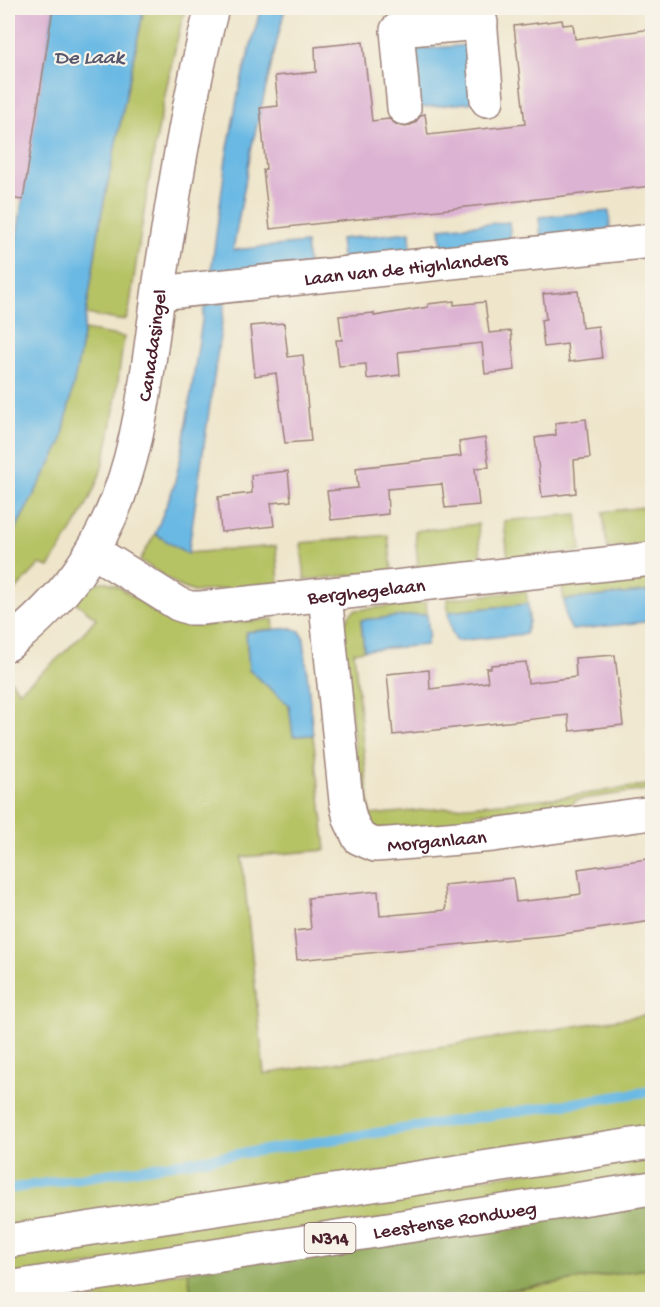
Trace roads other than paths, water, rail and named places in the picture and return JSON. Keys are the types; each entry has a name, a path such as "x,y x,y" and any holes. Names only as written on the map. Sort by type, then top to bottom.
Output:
{"street":[{"name":"Canadasingel","path":"8,644 23,632 64,589 93,551 117,503 134,448 182,141 201,48 212,8"},
{"path":"404,108 397,30 480,15 487,100"},
{"name":"Laan van de Highlanders","path":"159,293 652,241"},
{"name":"Berghegelaan","path":"93,551 178,604 190,608 652,559"},
{"name":"Morganlaan","path":"325,595 346,801 350,819 359,838 375,845 390,844 493,835 652,813"},
{"name":"N314","path":"8,1241 652,1142"},
{"name":"Leestense Rondweg","path":"8,1288 652,1188"}],"water":[{"name":"De Laak","path":"53,8 144,8 102,211 80,353 61,444 15,530 8,537 8,267 12,266"},
{"path":"261,8 285,8 251,150 233,250 306,243 308,265 211,273 226,159 239,89"},
{"path":"470,45 475,102 417,108 411,50"},
{"path":"609,211 610,231 541,238 539,217"},
{"path":"509,222 511,242 442,249 440,228"},
{"path":"410,232 411,252 342,259 340,239"},
{"path":"225,302 188,554 155,534 174,486 182,451 204,308 208,304"},
{"path":"652,591 652,621 572,630 566,619 564,600"},
{"path":"528,604 529,622 525,634 456,641 451,630 448,612"},
{"path":"427,614 429,634 426,645 364,650 361,620"},
{"path":"291,628 300,631 304,639 313,735 293,736 289,705 249,670 246,632"}],"waterway":[{"path":"8,1189 652,1091"}]}
